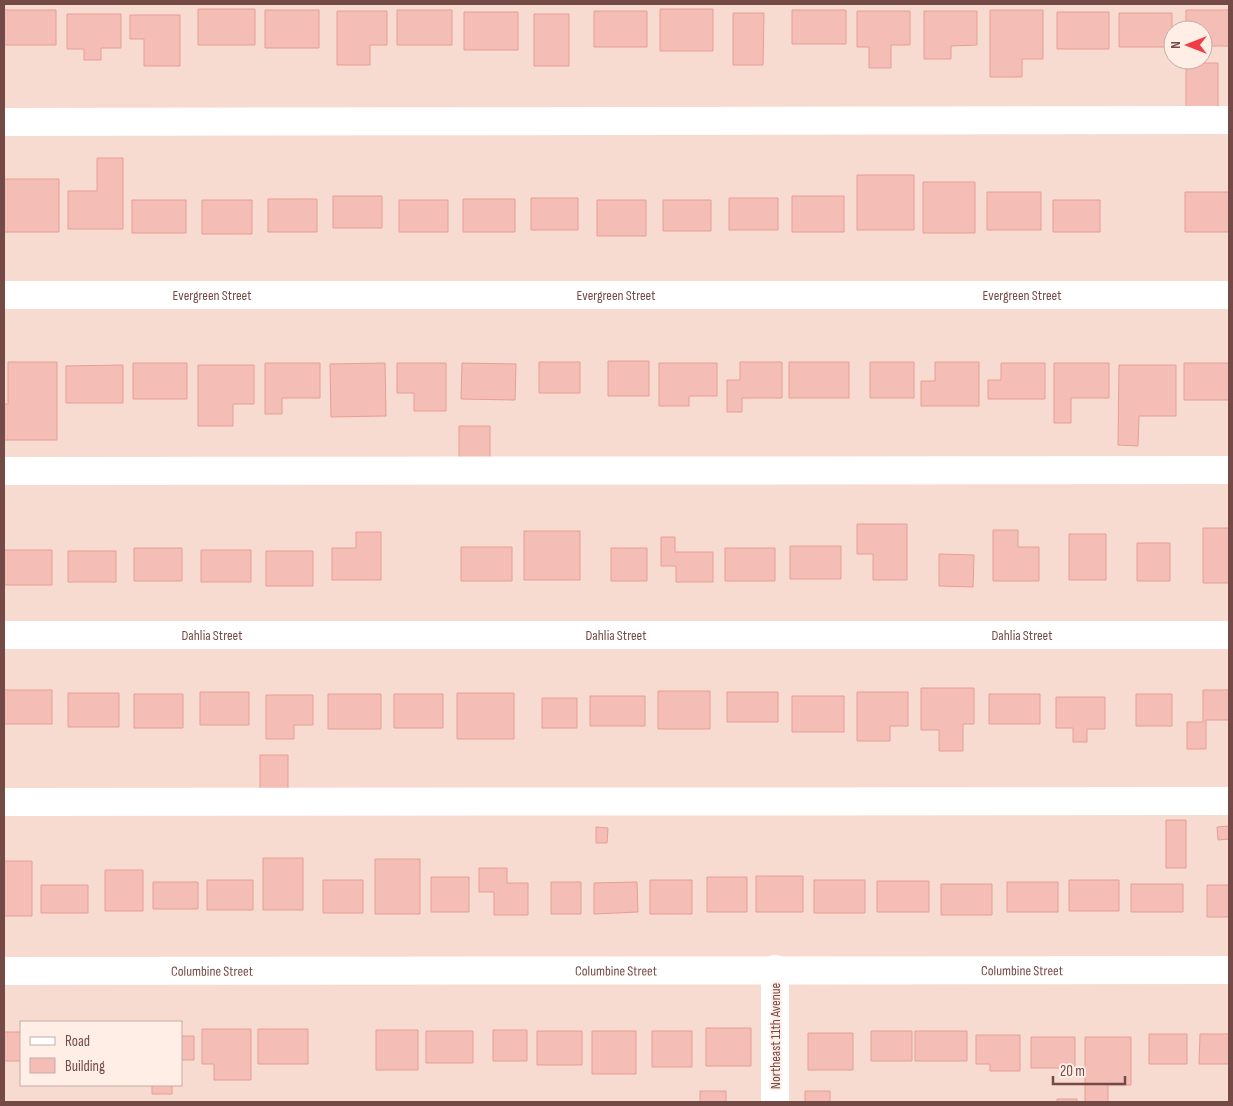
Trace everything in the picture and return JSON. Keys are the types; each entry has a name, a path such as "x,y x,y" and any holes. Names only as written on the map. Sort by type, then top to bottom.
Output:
{"street":[{"path":"4,122 1229,120"},
{"name":"Evergreen Street","path":"4,295 1229,295"},
{"path":"4,470 1229,470"},
{"name":"Dahlia Street","path":"4,635 1229,635"},
{"path":"4,802 1229,801"},
{"name":"Northeast 11th Avenue","path":"775,969 775,1102"},
{"name":"Columbine Street","path":"4,971 1229,970"}],"shaded area":[{"path":"4,4 1229,4 1229,1102 4,1102"}],"building":[{"path":"198,9 255,9 255,45 198,45"},
{"path":"660,9 713,9 713,51 660,51"},
{"path":"4,10 56,10 56,45 4,45"},
{"path":"265,10 319,10 319,48 265,48"},
{"path":"397,10 452,10 452,45 397,45"},
{"path":"792,10 846,10 846,44 792,44"},
{"path":"990,10 1043,10 1043,59 1022,59 1022,77 990,77"},
{"path":"1186,10 1229,10 1229,46 1213,46 1213,20 1186,20"},
{"path":"337,11 387,11 387,45 370,45 370,65 337,65"},
{"path":"594,11 647,11 647,47 594,47"},
{"path":"857,11 910,11 910,45 891,45 891,68 869,68 869,47 857,47"},
{"path":"924,11 977,11 977,45 951,46 951,59 924,59"},
{"path":"464,12 518,12 518,50 464,50"},
{"path":"1057,12 1109,12 1109,49 1057,49"},
{"path":"733,13 764,13 763,65 733,65"},
{"path":"1119,13 1172,13 1172,20 1163,20 1163,47 1119,47"},
{"path":"67,14 121,14 121,48 101,48 101,60 84,60 84,49 67,49"},
{"path":"534,14 569,14 569,66 534,66"},
{"path":"130,15 180,15 180,66 144,66 144,39 130,39"},
{"path":"1213,63 1218,63 1218,111 1186,111 1186,70 1213,70"},
{"path":"97,158 123,158 123,229 68,229 68,191 97,191"},
{"path":"857,175 914,175 914,230 857,230"},
{"path":"4,179 59,179 59,232 4,232"},
{"path":"923,182 975,182 975,233 923,233"},
{"path":"987,192 1041,192 1041,230 987,230"},
{"path":"1185,192 1229,192 1229,232 1185,232"},
{"path":"333,196 382,196 382,228 333,228"},
{"path":"792,196 844,196 844,232 792,232"},
{"path":"531,198 578,198 578,230 531,230"},
{"path":"729,198 778,198 778,230 729,230"},
{"path":"268,199 317,199 317,232 268,232"},
{"path":"463,199 515,199 515,232 463,232"},
{"path":"132,200 186,200 186,233 132,233"},
{"path":"202,200 252,200 252,234 202,234"},
{"path":"399,200 448,200 448,232 399,232"},
{"path":"597,200 646,200 646,236 597,236"},
{"path":"663,200 711,200 711,231 663,231"},
{"path":"1053,200 1100,200 1100,232 1053,232"},
{"path":"608,361 649,361 649,396 608,396"},
{"path":"8,362 57,362 57,440 4,440 4,404 8,404"},
{"path":"539,362 580,362 580,393 539,393"},
{"path":"740,362 782,362 782,398 742,398 742,412 727,412 727,380 740,380"},
{"path":"789,362 849,362 849,398 789,398"},
{"path":"870,362 914,362 914,398 870,398"},
{"path":"935,362 979,362 979,406 921,406 921,381 935,381"},
{"path":"133,363 187,363 187,399 133,399"},
{"path":"265,363 320,363 320,398 282,398 282,414 265,414"},
{"path":"385,363 386,416 331,417 330,364"},
{"path":"397,363 446,363 446,411 414,411 414,393 397,393"},
{"path":"462,363 516,364 515,400 461,399"},
{"path":"659,363 717,363 717,396 689,396 689,406 659,406"},
{"path":"1001,363 1045,363 1045,399 988,399 988,380 1001,380"},
{"path":"1054,363 1109,363 1109,398 1071,398 1071,423 1054,423"},
{"path":"1184,363 1229,363 1229,400 1184,400"},
{"path":"123,365 123,403 66,403 66,366"},
{"path":"198,365 254,365 254,404 233,404 233,426 198,426"},
{"path":"1119,365 1176,365 1176,416 1139,416 1138,446 1118,445"},
{"path":"459,426 490,426 490,459 459,459"},
{"path":"857,524 907,524 907,580 873,580 873,554 857,554"},
{"path":"1203,528 1229,528 1229,583 1203,583"},
{"path":"993,530 1018,530 1018,547 1039,547 1039,581 993,581"},
{"path":"524,531 580,531 580,580 524,580"},
{"path":"356,532 381,532 381,580 332,580 332,548 356,548"},
{"path":"1069,534 1106,534 1106,580 1069,580"},
{"path":"661,537 675,537 675,552 713,552 713,582 676,582 676,566 661,566"},
{"path":"1137,543 1170,543 1170,581 1137,581"},
{"path":"790,546 841,546 841,579 790,579"},
{"path":"461,547 512,547 512,581 461,581"},
{"path":"134,548 182,548 182,581 134,581"},
{"path":"611,548 647,548 647,581 611,581"},
{"path":"725,548 775,548 775,581 725,581"},
{"path":"4,550 52,550 52,585 4,585"},
{"path":"201,550 251,550 251,582 201,582"},
{"path":"68,551 116,551 116,582 68,582"},
{"path":"266,551 313,551 313,586 266,586"},
{"path":"939,554 974,555 973,587 939,586"},
{"path":"921,688 974,688 974,724 963,724 963,751 939,751 939,730 921,730"},
{"path":"4,690 52,690 52,724 4,724"},
{"path":"1203,690 1229,690 1229,720 1206,720 1206,749 1187,749 1187,722 1203,722"},
{"path":"658,691 710,691 710,729 658,729"},
{"path":"200,692 249,692 249,725 200,725"},
{"path":"727,692 778,692 778,722 727,722"},
{"path":"857,692 908,692 908,726 890,726 890,741 857,741"},
{"path":"68,693 119,693 119,727 68,727"},
{"path":"457,693 514,693 514,739 457,739"},
{"path":"134,694 183,694 183,728 134,728"},
{"path":"328,694 381,694 381,729 328,729"},
{"path":"394,694 443,694 443,728 394,728"},
{"path":"989,694 1040,694 1040,724 989,724"},
{"path":"1136,694 1172,694 1172,726 1136,726"},
{"path":"266,695 313,695 313,725 294,725 294,739 266,739"},
{"path":"590,696 645,696 645,726 590,726"},
{"path":"792,696 844,696 844,732 792,732"},
{"path":"1056,697 1105,697 1105,729 1087,729 1087,742 1073,742 1073,728 1056,728"},
{"path":"542,698 577,698 577,728 542,728"},
{"path":"260,755 288,755 288,791 260,791"},
{"path":"1166,820 1186,820 1186,868 1166,868"},
{"path":"1229,826 1229,839 1218,840 1217,827"},
{"path":"596,827 608,828 607,843 596,843"},
{"path":"263,858 303,858 303,910 263,910"},
{"path":"375,859 420,859 420,914 375,914"},
{"path":"4,861 32,861 32,916 4,916"},
{"path":"479,868 507,868 507,883 528,883 528,915 494,915 494,892 479,892"},
{"path":"105,870 143,870 143,911 105,911"},
{"path":"756,876 803,876 803,912 756,912"},
{"path":"431,877 469,877 469,912 431,912"},
{"path":"707,877 747,877 747,912 707,912"},
{"path":"207,880 253,880 253,910 207,910"},
{"path":"323,880 363,880 363,913 323,913"},
{"path":"650,880 692,880 692,914 650,914"},
{"path":"814,880 865,880 865,913 814,913"},
{"path":"1069,880 1119,880 1119,911 1069,911"},
{"path":"877,881 929,881 929,912 877,912"},
{"path":"153,882 198,882 198,909 153,909"},
{"path":"551,882 581,882 581,914 551,914"},
{"path":"637,882 638,912 594,914 594,883"},
{"path":"1007,882 1058,882 1058,912 1007,912"},
{"path":"941,884 992,884 992,915 941,915"},
{"path":"1131,884 1183,884 1183,912 1131,912"},
{"path":"41,885 88,885 88,913 41,913"},
{"path":"1207,885 1229,885 1229,917 1207,917"},
{"path":"706,1028 751,1028 751,1066 706,1066"},
{"path":"202,1029 251,1029 251,1080 214,1080 214,1064 202,1064"},
{"path":"258,1029 308,1029 308,1064 258,1064"},
{"path":"376,1030 418,1030 418,1070 376,1070"},
{"path":"493,1030 527,1030 527,1061 493,1061"},
{"path":"426,1031 473,1031 473,1063 426,1063"},
{"path":"537,1031 582,1031 582,1065 537,1065"},
{"path":"592,1031 636,1031 636,1074 592,1074"},
{"path":"652,1031 692,1031 692,1067 652,1067"},
{"path":"871,1031 912,1031 912,1061 871,1061"},
{"path":"915,1031 967,1031 967,1061 915,1061"},
{"path":"4,1032 20,1032 20,1061 4,1061"},
{"path":"808,1033 853,1033 853,1070 808,1070"},
{"path":"1149,1034 1187,1034 1187,1064 1149,1064"},
{"path":"1200,1034 1229,1034 1229,1064 1199,1064"},
{"path":"976,1035 1020,1035 1020,1071 990,1071 990,1064 976,1064"},
{"path":"182,1036 194,1036 194,1060 182,1060"},
{"path":"1031,1037 1075,1037 1075,1068 1031,1068"},
{"path":"1085,1037 1131,1037 1131,1085 1108,1085 1108,1102 1085,1102"},
{"path":"152,1086 172,1086 172,1094 152,1094"},
{"path":"700,1091 726,1091 726,1102 700,1102"},
{"path":"805,1091 830,1091 830,1102 805,1102"},
{"path":"1057,1099 1077,1099 1077,1102 1057,1102"}]}
